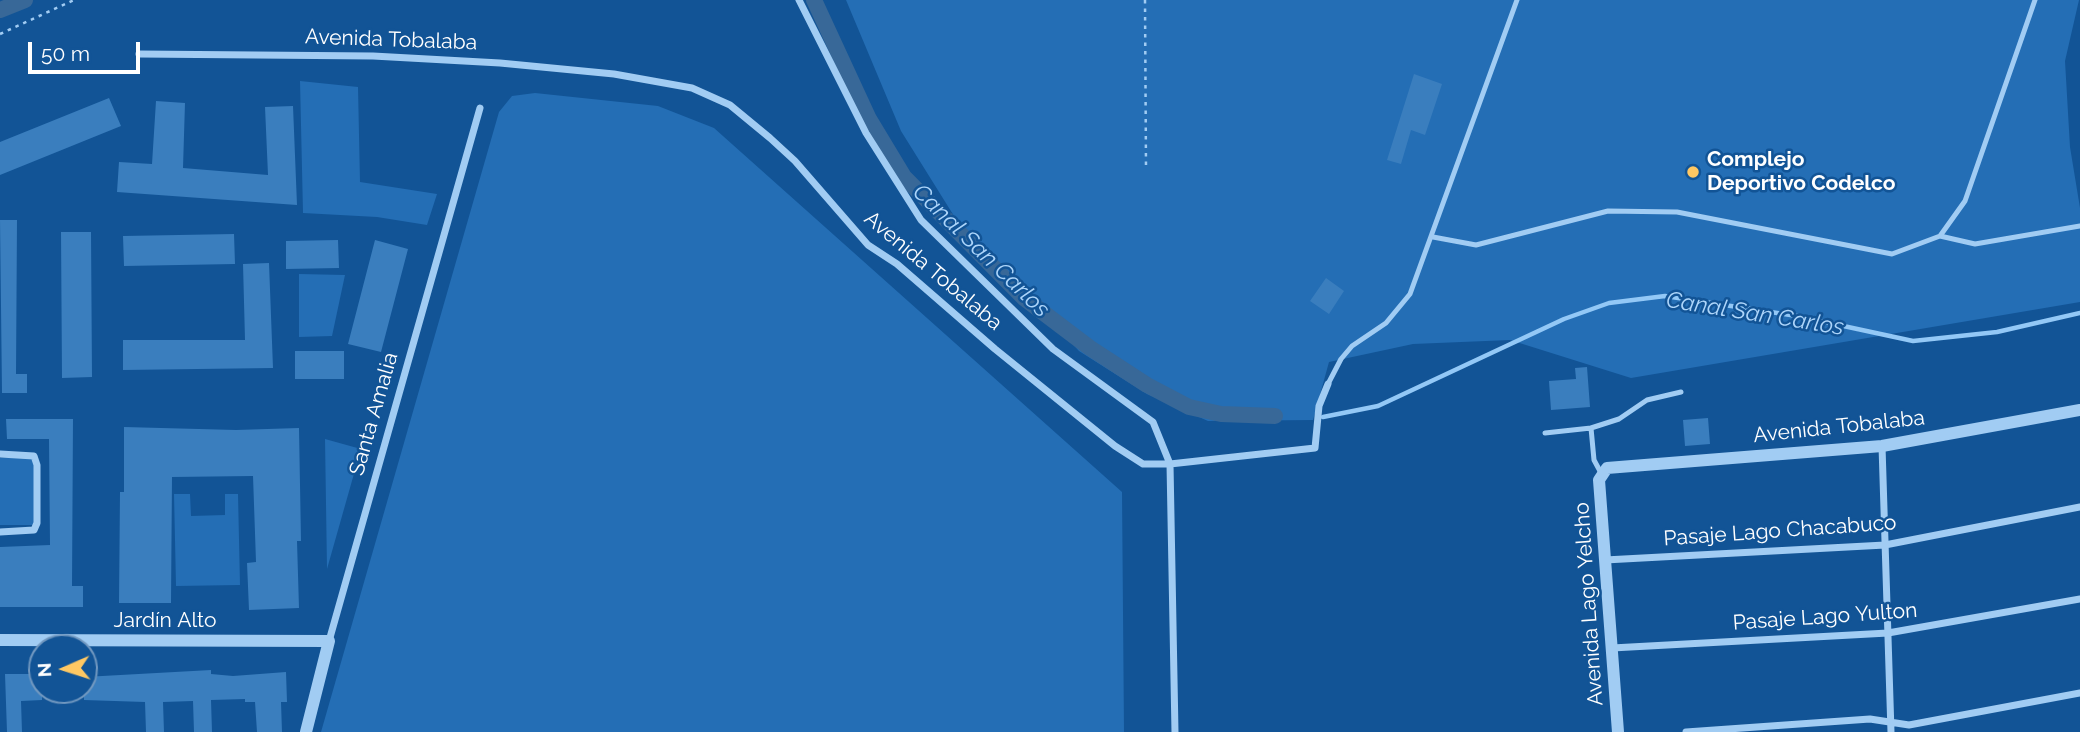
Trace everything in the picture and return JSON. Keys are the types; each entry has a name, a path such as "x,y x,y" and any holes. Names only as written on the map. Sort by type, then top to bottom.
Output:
{"street":[{"path":"799,0 866,133 921,220 1053,349 1153,422 1170,464 1175,732"},
{"name":"Avenida Tobalaba","path":"139,54 373,56 487,63 600,72 692,88 730,105 770,138 795,161 867,246 897,264 995,349 1115,446 1143,464 1170,464 1315,448 1319,406 1328,384"},
{"name":"Santa Amalia","path":"306,732 480,108"},
{"name":"Avenida Tobalaba","path":"1601,473 1616,466 1882,446 2080,410"},
{"path":"1882,446 1891,732"},
{"path":"0,454 34,456 37,523 34,530 0,532"},
{"name":"Avenida Lago Yelcho","path":"1601,473 1618,732"},
{"name":"Pasaje Lago Chacabuco","path":"1605,560 1885,545 2080,507"},
{"name":"Pasaje Lago Yulton","path":"1612,648 1888,633 2080,599"},
{"name":"Jardín Alto","path":"0,640 330,641"},
{"path":"1686,732 1870,719 1914,724 2080,693"}],"lane":[{"path":"1328,384 1340,359 1352,346 1386,323 1410,294 1433,237 1517,0"},
{"path":"1940,236 1965,201 2035,0"},
{"path":"1433,237 1476,245 1608,211 1677,212 1892,254 1940,236 1975,244 2080,226"},
{"path":"1545,433 1591,428 1619,419 1647,400 1681,392"},
{"path":"1591,428 1594,460 1601,473"}],"path":[{"path":"0,34 74,0"},
{"path":"1145,0 1146,168"}],"shaded area":[{"path":"846,0 2079,0 2065,61 2070,147 2080,208 2080,302 1631,378 1510,340 1413,344 1329,362 1313,420 1208,421 1147,394 1079,351 954,216 901,131"},
{"path":"300,81 358,87 360,182 437,194 427,225 377,217 303,213"},
{"path":"535,93 658,106 714,128 1122,492 1124,732 321,732 499,112 512,96"},
{"path":"299,274 345,275 332,336 299,337"},
{"path":"325,439 361,449 327,569"},
{"path":"34,457 35,525 0,525 0,458"},
{"path":"174,494 190,494 191,516 225,515 225,494 238,494 240,585 176,586"}],"building":[{"path":"1414,74 1442,84 1425,135 1411,130 1401,164 1387,160"},
{"path":"109,98 121,126 0,175 0,142"},
{"path":"156,101 185,103 183,168 268,175 265,107 293,106 297,205 117,192 119,162 152,164"},
{"path":"0,220 17,220 16,374 27,374 27,393 2,393"},
{"path":"61,232 91,232 92,377 62,378"},
{"path":"234,234 235,264 124,266 123,236"},
{"path":"338,240 339,268 286,269 286,241"},
{"path":"375,240 408,249 381,352 348,344"},
{"path":"269,263 273,368 123,370 123,340 245,340 243,264"},
{"path":"1326,278 1344,291 1329,314 1310,301"},
{"path":"295,351 344,351 344,379 295,379"},
{"path":"1587,367 1590,407 1551,410 1549,381 1576,379 1575,368"},
{"path":"1708,418 1710,444 1685,446 1683,420"},
{"path":"6,419 73,419 72,586 83,586 83,607 0,607 0,547 50,545 49,439 7,439"},
{"path":"124,427 236,430 299,428 299,608 249,610 247,563 256,562 253,476 172,477 171,603 119,603 120,492 124,492"},
{"path":"211,670 211,674 233,676 286,672 287,702 281,702 282,732 257,732 255,702 245,702 245,699 211,700 212,732 194,732 193,701 163,702 164,732 146,732 145,702 98,700 98,676"},
{"path":"5,674 28,674 28,701 21,701 22,732 7,732"}],"waterway":[{"name":"Canal San Carlos","path":"0,10 25,0"},
{"name":"Canal San Carlos","path":"814,0 869,119 904,177 1024,298 1090,348 1147,385 1189,407 1221,414 1275,416"},
{"name":"Canal San Carlos","path":"1323,417 1378,406 1564,319 1609,303 1665,296 1797,316 1913,341 1997,332 2080,313"}],"place":[{"name":"Complejo Deportivo Codelco","path":"1693,172"}]}
